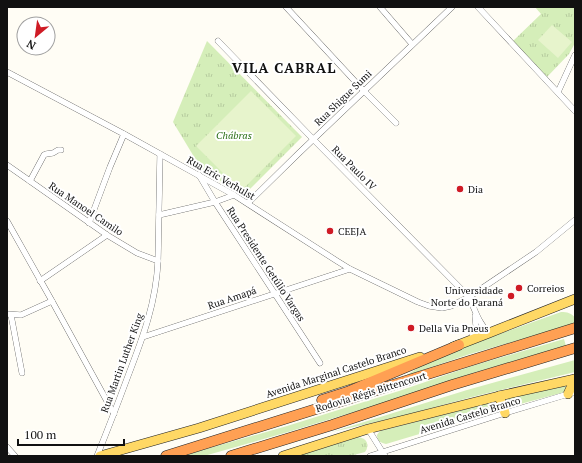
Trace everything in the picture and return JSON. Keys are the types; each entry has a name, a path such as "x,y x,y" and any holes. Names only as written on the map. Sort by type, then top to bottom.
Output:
{"highway":[{"name":"Rodovia Régis Bittencourt","path":"166,456 575,328"},
{"path":"216,441 234,429 347,392 460,345"},
{"name":"Rodovia Régis Bittencourt","path":"231,456 332,425 452,385 572,349"}],"main road":[{"name":"Avenida Marginal Castelo Branco","path":"98,456 199,428 460,345 575,299"},
{"path":"283,456 368,429 499,396 575,379 571,393"},
{"path":"499,396 506,413"}],"street":[{"path":"286,7 364,91 396,123"},
{"path":"380,7 412,44"},
{"name":"Rua Shigue Sumi","path":"248,203 452,7"},
{"path":"478,7 575,111"},
{"name":"Rua Paulo IV","path":"218,41 469,297 482,326 489,334"},
{"path":"558,92 575,55"},
{"name":"Rua Eric Verhulst","path":"7,72 124,134 248,203 337,261 424,305 438,308 448,307 469,297 536,252 575,220"},
{"path":"89,223 110,166 124,134"},
{"path":"30,181 44,156 46,154 61,150"},
{"name":"Rua Martin Luther King","path":"98,456 143,337 156,287 158,261 160,154"},
{"name":"Rua Manoel Camilo","path":"7,166 107,236 137,253 158,261"},
{"name":"Rua Presidente Getúlio Vargas","path":"198,175 320,363"},
{"path":"159,216 215,202 234,195"},
{"path":"7,221 114,414"},
{"path":"40,281 107,236"},
{"name":"Rua Amapá","path":"143,337 350,268"},
{"path":"22,374 9,315 21,315 52,300"},
{"name":"Rua Paulo IV","path":"471,340 476,326 475,309"},
{"name":"Avenida Castelo Branco","path":"370,456 384,454 571,393"},
{"path":"368,429 384,454"},
{"path":"7,447 15,456"}],"green space":[{"path":"535,7 575,7 575,43 569,54 547,77 513,41 541,14"},
{"path":"552,25 572,42 558,58 538,40"},
{"name":"Chábras","path":"207,41 302,137 244,195 202,170 173,122"},
{"path":"251,91 296,136 241,191 196,146"},
{"path":"561,312 572,315 575,318 575,324 470,354 405,376 429,361"},
{"path":"564,339 566,346 476,372 400,398 204,456 182,456 287,426 399,391 472,366"},
{"path":"575,360 575,372 402,416 332,432 467,390"},
{"path":"563,384 566,387 565,392 509,407 506,402 508,399"},
{"path":"490,403 494,407 493,412 386,444 378,439 377,435 380,431"},
{"path":"358,437 367,442 367,449 365,452 350,456 298,456"}],"place":[{"name":"Dia","path":"460,189"},
{"name":"CEEJA","path":"330,231"},
{"name":"Correios","path":"519,288"},
{"name":"Universidade Norte do Paraná","path":"511,296"},
{"name":"Della Via Pneus","path":"411,328"}],"district":[{"name":"VILA CABRAL","path":"284,67"}]}
